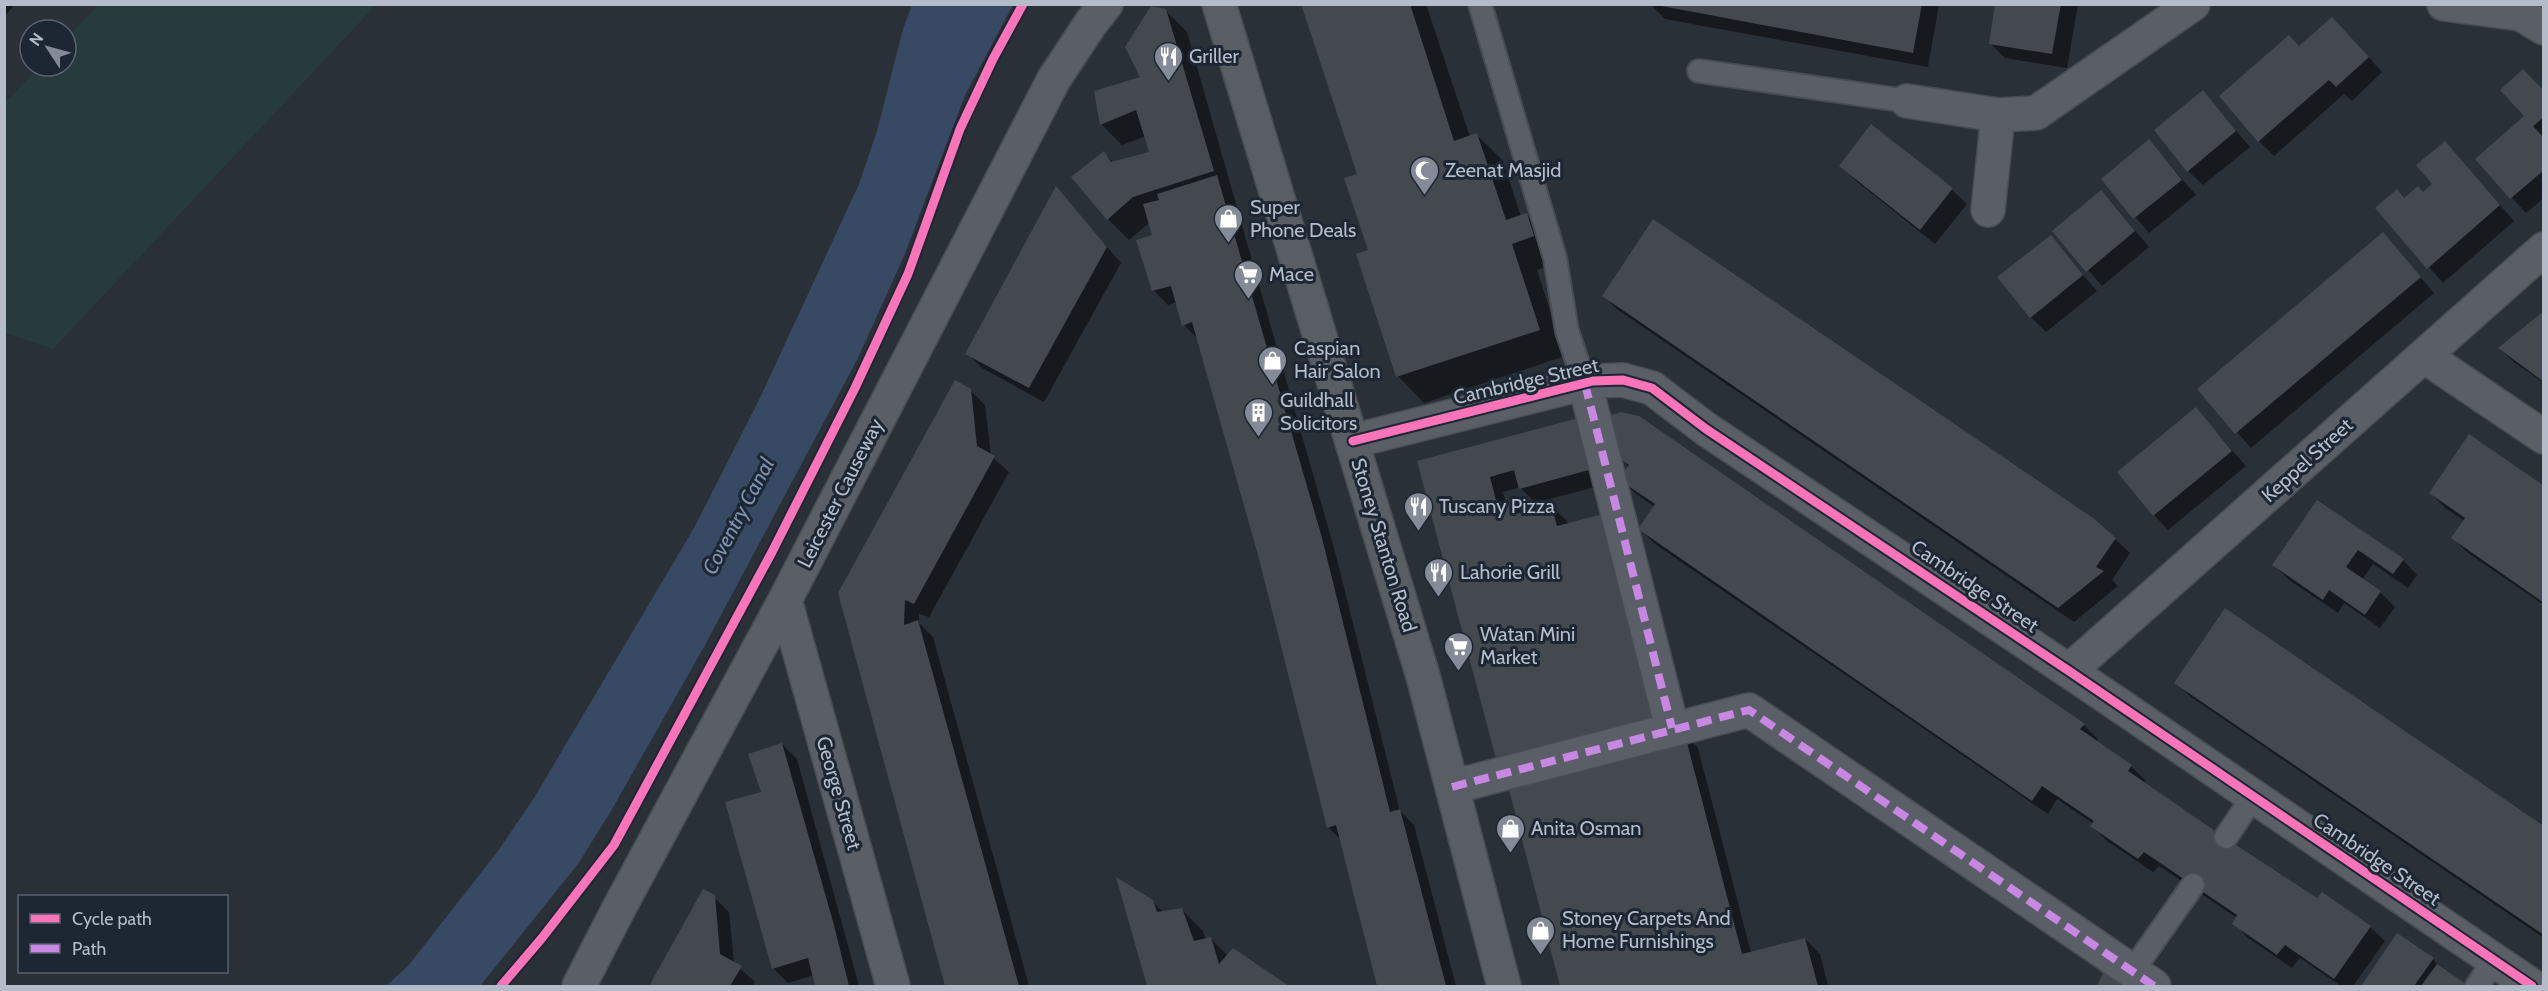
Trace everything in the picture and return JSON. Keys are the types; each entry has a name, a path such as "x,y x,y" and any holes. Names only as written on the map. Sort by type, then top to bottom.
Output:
{"main road":[{"name":"Stoney Stanton Road","path":"1219,4 1423,676 1504,987"}],"street":[{"name":"Leicester Causeway","path":"579,987 785,600 1054,79 1090,23 1106,4"},
{"path":"1907,101 1998,115 2036,113 2193,4"},
{"path":"2444,4 2521,14 2544,28"},
{"path":"1988,210 1998,115"},
{"name":"Keppel Street","path":"2069,671 2544,249"},
{"path":"2424,356 2544,436"},
{"name":"Cambridge Street","path":"1353,441 1585,384 1623,380 1652,388 1706,429 2069,671 2253,797 2486,974 2532,987"},
{"path":"1585,384 1672,728"},
{"name":"George Street","path":"785,600 892,987"},
{"path":"1452,788 1672,728 1749,710 2154,987"}],"lane":[{"path":"1480,4 1555,258 1567,331 1585,384"},
{"path":"1699,71 1907,101"},
{"path":"2226,837 2253,797"},
{"path":"2143,956 2193,885"}],"green space":[{"path":"99,4 376,5 53,349 5,333 5,103 29,78 78,78 78,26"}],"water":[{"name":"Coventry Canal","path":"912,5 1013,5 965,95 904,256 857,360 705,645 611,811 578,864 480,986 386,986 408,966 498,851 534,798 694,528 759,400 859,184 877,131 903,29"}],"building":[{"name":"Zeenat Masjid","path":"1301,4 1410,4 1454,141 1477,133 1506,220 1527,213 1534,236 1512,244 1540,330 1396,377 1356,254 1368,250 1344,178 1357,174"},
{"path":"1651,4 1922,4 1913,53"},
{"path":"1995,4 2061,4 2052,54 1989,44"},
{"path":"1151,6 1166,9 1214,171 1133,197 1107,220 1071,177 1104,151 1111,162 1149,152 1136,110 1100,125 1094,91 1140,77 1125,47"},
{"path":"2332,17 2369,57 2336,87 2329,80 2258,142 2219,96 2289,35 2299,46"},
{"path":"2523,69 2544,91 2544,117 2533,126 2544,138 2544,170 2510,199 2475,159 2524,116 2500,90"},
{"path":"2203,90 2236,131 2187,172 2154,130"},
{"path":"1871,124 1953,188 1920,230 1839,166"},
{"path":"2149,139 2182,180 2133,219 2101,179"},
{"path":"2445,141 2500,205 2427,269 2375,208 2397,189 2404,198 2418,186 2423,192 2432,184 2416,165"},
{"path":"1217,175 1322,538 1390,812 1400,809 1446,986 1377,986 1336,825 1327,828 1258,555 1192,322 1182,326 1171,286 1152,291 1136,240 1152,235 1143,204 1159,200 1157,194"},
{"path":"1056,186 1107,247 1029,388 965,354"},
{"path":"2101,190 2135,231 2086,272 2052,231"},
{"path":"1653,219 2093,518 2116,538 2096,567 2104,571 2058,608 1602,296"},
{"path":"2383,232 2421,277 2235,434 2197,389"},
{"path":"2051,235 2083,275 2030,318 1997,277"},
{"path":"2544,311 2544,382 2498,348"},
{"path":"955,380 971,389 977,446 995,456 914,604 905,600 904,625 918,620 1019,986 945,986 838,593"},
{"path":"2196,407 2232,451 2153,516 2117,472"},
{"path":"1621,412 1639,416 2085,724 2080,729 2132,765 2128,771 2221,835 2317,898 2322,892 2371,926 2334,979 2285,945 2277,955 2232,924 2237,915 2144,852 2138,859 2090,826 2094,821 2042,786 2032,801 1638,529 1655,504 1618,479 1629,465 1613,454 1602,418"},
{"path":"1586,416 1600,467 1519,489 1514,470 1490,477 1497,504 1511,500 1515,514 1551,504 1557,526 1607,513 1666,722 1499,770 1417,461"},
{"path":"2469,434 2544,486 2544,603 2451,538 2465,518 2429,493"},
{"path":"2317,500 2404,559 2393,574 2358,550 2346,567 2381,591 2365,615 2329,590 2323,600 2272,565"},
{"path":"2225,608 2544,826 2544,935 2174,683"},
{"path":"1684,731 1742,954 1805,938 1818,986 1560,986 1506,778"},
{"path":"782,743 849,986 815,986 808,958 772,969 725,802 761,792 748,754"},
{"path":"1116,877 1153,900 1157,912 1182,908 1194,941 1211,937 1219,964 1233,948 1289,986 1147,986"},
{"path":"703,889 715,895 720,954 742,966 730,986 649,986"},
{"path":"2397,933 2434,958 2414,986 2361,986"},
{"path":"2437,964 2469,986 2421,986"},
{"path":"2107,965 2139,986 2097,986"}],"marked path":[{"path":"1585,384 1672,728"},
{"path":"1452,787 1749,710 2154,986"}],"cycle path":[{"path":"501,986 542,938 614,845 772,552 855,388 908,274 960,129 993,59 1023,4"},
{"path":"1353,441 1593,381 1623,380 1652,388 1706,429 2069,671 2532,986"}],"place":[{"name":"Griller","path":"1168,82"},
{"name":"Zeenat Masjid","path":"1424,196"},
{"name":"Super Phone Deals","path":"1229,244"},
{"name":"Mace","path":"1248,300"},
{"name":"Caspian Hair Salon","path":"1273,386"},
{"name":"Guildhall Solicitors","path":"1259,438"},
{"name":"Tuscany Pizza","path":"1418,532"},
{"name":"Lahorie Grill","path":"1439,598"},
{"name":"Watan Mini Market","path":"1459,672"},
{"name":"Anita Osman","path":"1510,854"},
{"name":"Stoney Carpets And Home Furnishings","path":"1541,956"}]}
